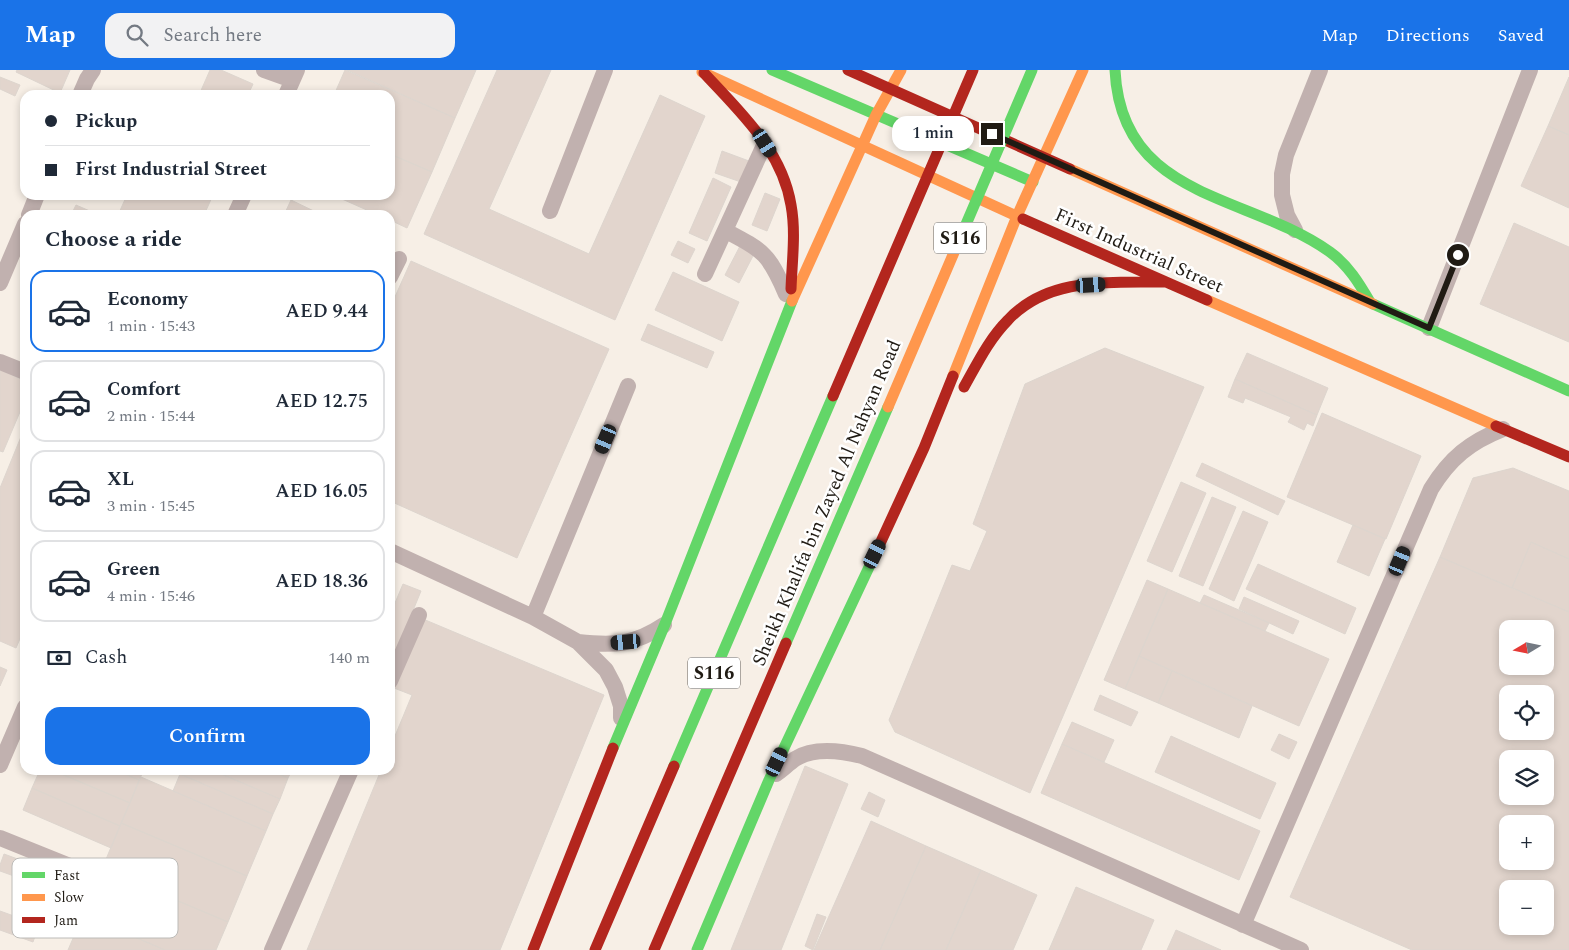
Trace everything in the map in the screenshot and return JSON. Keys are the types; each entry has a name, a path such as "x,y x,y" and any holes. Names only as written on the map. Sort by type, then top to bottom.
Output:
{"main road":[{"path":"772,70 1033,182"},
{"path":"848,70 1569,390"},
{"path":"533,950 622,725 665,624 790,304 876,114 901,70"},
{"name":"Sheikh Khalifa bin Zayed Al Nahyan Road","path":"595,950 973,70"},
{"name":"Sheikh Khalifa bin Zayed Al Nahyan Road","path":"654,950 1032,70"},
{"path":"697,950 769,780 924,448 1017,216 1083,70"},
{"path":"1115,70 1115,80 1122,115 1142,149 1158,166 1176,179 1296,232 1332,253 1353,274 1370,302"},
{"path":"701,71 756,130 779,165 787,185 791,203 794,241 790,304"},
{"name":"First Industrial Street","path":"701,71 1017,216 1503,430 1569,457"},
{"path":"957,400 977,363 1002,326 1016,311 1035,298 1049,291 1078,285 1166,282"},
{"path":"924,448 950,414"}],"lane":[{"path":"82,90 86,79 93,70"},
{"path":"264,70 292,82"},
{"path":"550,211 605,70"},
{"path":"1296,232 1287,214 1282,195 1282,174 1286,155 1320,70"},
{"path":"1429,328 1530,70"},
{"path":"706,274 765,143"},
{"path":"726,231 755,246 764,254 776,270 790,304"},
{"path":"0,283 20,236"},
{"path":"395,267 399,259"},
{"path":"0,362 20,370"},
{"path":"533,617 628,386"},
{"path":"1243,924 1431,489 1454,458 1485,436 1503,430"},
{"path":"395,553 533,617 578,642 606,670 616,687 622,725"},
{"path":"395,670 419,615"},
{"path":"578,642 602,644 626,642 648,635 665,624"},
{"path":"0,765 20,719"},
{"path":"769,780 797,758 812,753 846,752 862,756 1301,950"},
{"path":"272,950 349,775"},
{"path":"0,838 50,858"}],"building":[{"path":"17,70 70,70 61,90 54,90 16,72"},
{"path":"210,70 221,70 253,84 250,90 201,90"},
{"path":"345,70 391,90 336,90"},
{"path":"347,70 476,70 455,118"},
{"path":"497,70 551,70 489,209 589,254 660,95 705,116 615,320 424,234"},
{"path":"0,77 20,85 15,96 0,89"},
{"path":"1569,77 1569,135 1548,126"},
{"path":"395,92 455,118 432,172 395,156"},
{"path":"1548,126 1569,135 1569,208 1521,186"},
{"path":"722,151 749,161 741,182 715,173"},
{"path":"395,156 432,172 407,228 395,222 395,210 367,210 344,200 395,200"},
{"path":"713,178 731,187 707,241 689,233"},
{"path":"765,193 780,199 767,231 752,225"},
{"path":"125,200 211,200 206,210 120,210"},
{"path":"291,200 312,210 286,210"},
{"path":"76,205 88,210 74,210"},
{"path":"1514,223 1569,247 1569,342 1480,304"},
{"path":"678,241 695,249 688,263 671,255"},
{"path":"740,246 754,254 739,283 725,275"},
{"path":"411,261 609,349 517,558 395,503 395,297"},
{"path":"673,272 739,302 722,341 655,310"},
{"path":"648,324 714,352 707,368 641,340"},
{"path":"1105,348 1204,387 1030,793 895,732 889,720 952,565 970,571 987,531 973,524 1025,384"},
{"path":"1247,353 1328,388 1317,415 1235,379"},
{"path":"0,370 20,379 20,412 3,452 0,451"},
{"path":"1235,379 1317,415 1313,426 1307,423 1304,430 1288,422 1291,417 1245,398 1243,403 1228,397"},
{"path":"1322,413 1421,456 1386,539 1287,497"},
{"path":"20,439 20,639 16,648 0,641 0,488"},
{"path":"1202,463 1285,501 1278,515 1196,476"},
{"path":"1513,468 1569,491 1569,559 1531,542 1512,588 1440,557 1473,478"},
{"path":"1181,482 1206,493 1172,572 1147,561"},
{"path":"1212,497 1236,507 1203,586 1179,576"},
{"path":"1243,511 1268,522 1234,601 1209,589"},
{"path":"1353,525 1385,539 1369,576 1337,562"},
{"path":"1531,542 1569,559 1569,612 1512,588"},
{"path":"1440,557 1569,612 1569,950 1412,950 1290,897"},
{"path":"1258,564 1356,608 1345,634 1246,589"},
{"path":"1147,580 1168,589 1125,689 1104,680"},
{"path":"403,584 421,591 395,655 395,603"},
{"path":"1168,589 1329,659 1299,726 1139,656"},
{"path":"1204,595 1269,623 1265,631 1200,603"},
{"path":"1244,597 1299,621 1293,634 1239,609"},
{"path":"423,619 604,695 500,950 307,950 379,775 395,775 395,736 412,695 395,688"},
{"path":"1139,656 1172,671 1158,703 1125,689"},
{"path":"0,667 7,670 0,686"},
{"path":"1172,671 1252,706 1239,738 1158,703"},
{"path":"1100,695 1138,712 1131,726 1094,710"},
{"path":"1072,722 1114,740 1104,762 1062,744"},
{"path":"1279,734 1297,742 1289,759 1271,750"},
{"path":"1171,736 1276,783 1260,819 1155,772"},
{"path":"1062,744 1260,831 1239,880 1041,793"},
{"path":"805,766 848,784 781,950 731,950"},
{"path":"38,775 64,775 130,803 120,826 32,788"},
{"path":"64,775 128,775 139,780 130,803"},
{"path":"128,775 142,775 139,780"},
{"path":"180,775 182,775 273,814 266,831 173,791"},
{"path":"182,775 224,775 280,799 273,814"},
{"path":"224,775 281,775 288,778 280,799"},
{"path":"141,777 266,831 247,876 121,823"},
{"path":"32,788 120,826 111,848 23,810"},
{"path":"869,792 885,800 878,817 861,809"},
{"path":"871,821 926,846 880,950 814,950"},
{"path":"121,823 247,876 228,922 178,901 178,858 107,858"},
{"path":"926,846 981,870 946,950 880,950"},
{"path":"4,854 15,858 12,858 12,875 0,871"},
{"path":"981,870 1037,895 1013,950 946,950"},
{"path":"1076,887 1154,920 1141,950 1049,950"},
{"path":"178,901 228,922 216,950 165,950 137,938 178,938"},
{"path":"0,911 12,915 12,934 0,930"},
{"path":"817,914 826,917 813,950 805,946"},
{"path":"1176,930 1221,950 1167,950"},
{"path":"22,938 34,938 33,942"},
{"path":"73,938 137,938 165,950 68,950"}],"traffic: fast":[{"path":"772,70 1033,182"},
{"path":"964,229 1032,70"},
{"path":"1115,70 1123,113 1139,145 1164,169 1194,188 1297,233 1330,252 1348,269 1370,302"},
{"path":"613,748 665,624 792,301"},
{"path":"1373,304 1569,391"},
{"path":"674,766 833,396"},
{"path":"786,643 888,407"},
{"path":"697,950 769,780 878,548"}],"traffic: slow":[{"path":"792,301 876,115 901,70"},
{"path":"953,376 1017,216 1083,70"},
{"path":"702,72 1023,219"},
{"path":"1070,169 1373,304"},
{"path":"888,407 964,229"},
{"path":"1207,300 1496,426"}],"traffic: jam":[{"path":"848,70 1070,169"},
{"path":"833,396 973,70"},
{"path":"704,73 758,133 779,167 791,205 793,226 791,289"},
{"path":"1023,219 1207,300"},
{"path":"964,387 1001,327 1024,306 1042,296 1082,285 1166,282"},
{"path":"878,548 924,448 953,376"},
{"path":"1496,426 1569,457"},
{"path":"654,950 786,643"},
{"path":"533,950 613,748"},
{"path":"595,950 674,766"}],"route":[{"path":"992,134 1429,328 1458,255"}]}
